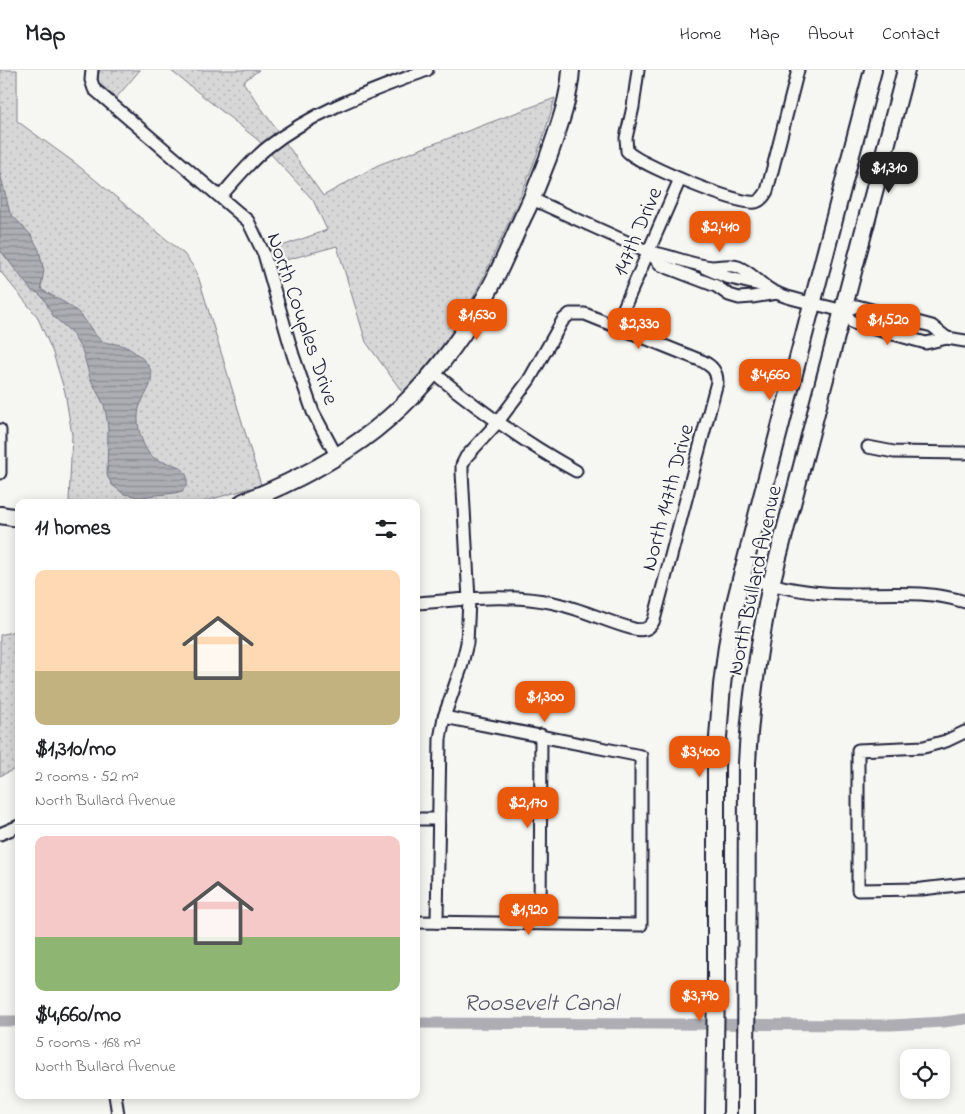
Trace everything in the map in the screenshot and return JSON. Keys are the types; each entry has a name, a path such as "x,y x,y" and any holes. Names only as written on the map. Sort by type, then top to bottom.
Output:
{"main road":[{"path":"250,499 286,485 337,457 366,438 393,415 434,372 475,315 495,279 532,199 565,109 571,70"},
{"name":"North Bullard Avenue","path":"714,1114 716,764 717,736 727,646 742,576 873,70"},
{"name":"North Bullard Avenue","path":"746,1114 747,763 749,722 756,662 771,584 906,70"},
{"path":"0,515 15,517"}],"street":[{"path":"220,196 261,153 305,121 351,98 427,70"},
{"path":"638,70 633,107 626,138 627,151 633,157 680,179 740,200 756,202 763,198 767,191 798,70"},
{"name":"North Couples Drive","path":"91,75 94,89 248,221 264,254 293,355 313,412 337,457"},
{"name":"147th Drive","path":"616,326 680,179"},
{"path":"532,199 649,252 666,254 682,262 700,266 736,266 747,271 776,293 843,311 853,323 926,343 947,338 965,340"},
{"path":"649,252 661,265 716,286 729,295 738,298 776,293"},
{"path":"843,311 857,306 932,326 947,338"},
{"path":"436,922 440,739 444,716 461,668 467,643 469,600 462,468 466,457 497,423 537,368 566,316 574,313 584,314 616,326"},
{"name":"North 147th Drive","path":"469,600 516,598 545,601 630,628 642,630 650,627 654,620 717,382 714,368 702,361 616,326"},
{"path":"434,372 497,423 576,471"},
{"path":"0,430 0,473"},
{"path":"868,447 894,452 965,453"},
{"path":"742,576 771,584 825,593 933,594 965,602"},
{"path":"420,603 469,600"},
{"path":"420,922 641,925 641,756 444,716"},
{"path":"965,732 946,741 924,747 858,750 858,890 922,889 965,884"},
{"path":"540,923 541,735"},
{"path":"420,819 438,819"},
{"path":"0,834 15,828"},
{"path":"116,1099 118,1114"}],"shaded area":[{"path":"0,70 17,70 17,121 75,163 184,254 193,266 199,279 261,485 212,499 69,499 72,435 65,392 53,353 37,316 0,271"},
{"path":"100,70 140,70 116,98 98,82"},
{"path":"170,70 259,70 243,82 323,196 378,165 555,98 544,136 530,172 475,294 452,333 403,393 366,342 337,246 275,263 271,250 327,230 313,200 258,140"},
{"path":"0,173 10,213 31,235 39,250 44,271 42,290 67,304 80,314 102,341 130,349 143,359 150,368 150,384 138,413 140,434 145,447 153,457 184,470 187,476 187,485 182,491 139,497 124,494 112,485 107,475 108,428 106,414 104,405 90,378 83,352 71,332 53,316 44,299 38,293 32,291 0,250"},
{"path":"15,631 15,769 0,776 0,635"}],"waterway":[{"name":"Roosevelt Canal","path":"420,1023 892,1025 965,1019"},
{"name":"Roosevelt Canal","path":"0,1021 15,1021"}]}
